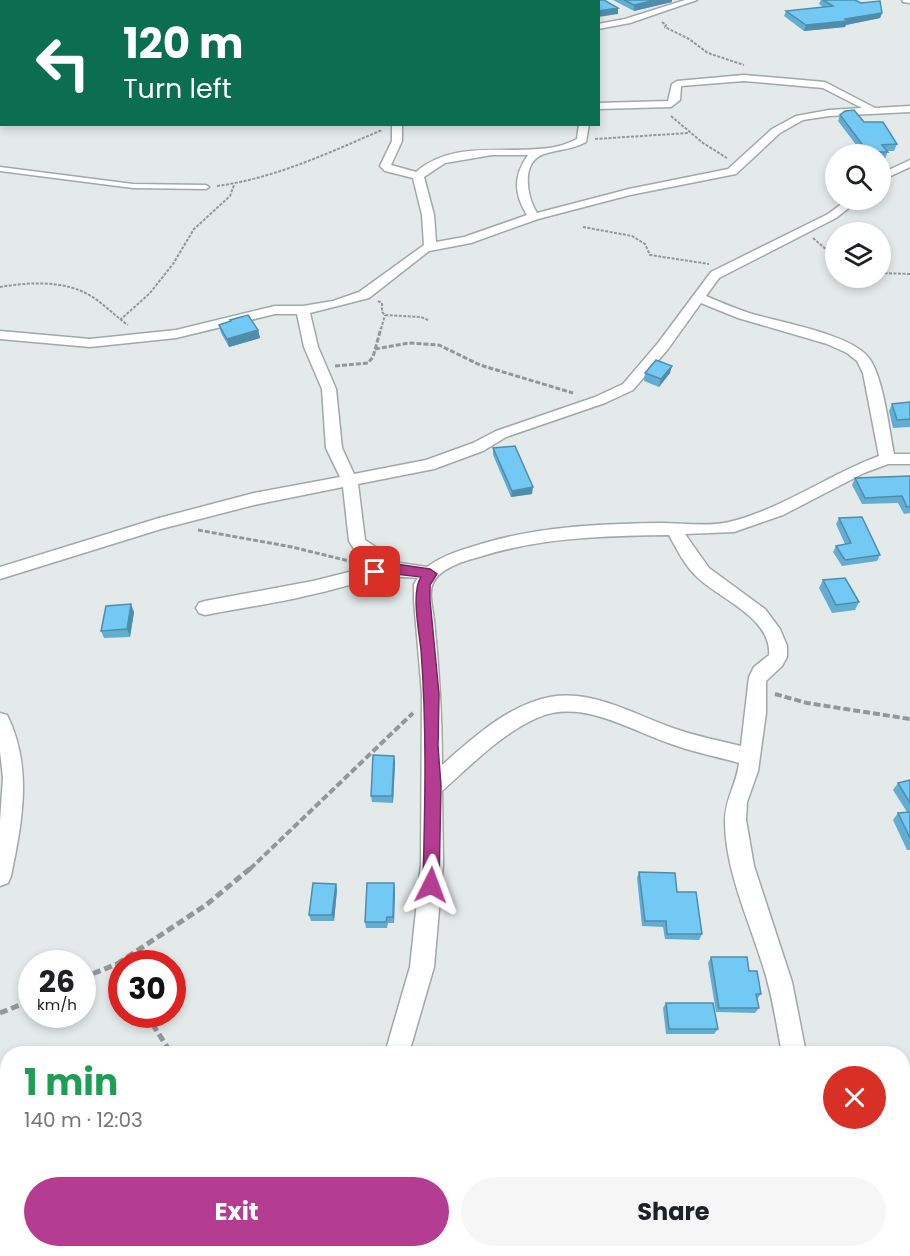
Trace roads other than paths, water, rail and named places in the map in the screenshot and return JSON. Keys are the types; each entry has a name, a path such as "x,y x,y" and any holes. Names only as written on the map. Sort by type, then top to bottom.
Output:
{"street":[{"path":"600,26 632,16 648,15 693,0"},
{"path":"600,106 674,102 677,84 750,78 771,82 825,85 875,110"},
{"path":"0,335 90,343 176,334 275,310 303,310 335,304 364,295 404,262 430,247 467,240 534,217 629,192 732,172 785,124 816,115 910,109"},
{"path":"398,126 400,135 398,142 386,166 389,169 418,176"},
{"path":"430,247 428,215 418,176 424,167 451,158 539,152 576,144 582,140 584,126"},
{"path":"534,217 526,203 522,189 529,162 539,152"},
{"path":"891,172 910,163"},
{"path":"0,573 159,524 254,499 450,459 501,434 600,400 628,387 663,346 715,274 839,210"},
{"path":"699,298 743,315 832,341 852,350 863,359 870,373 887,459"},
{"path":"303,310 311,347 329,390 334,448 350,481 357,541 362,548 396,569"},
{"path":"399,1046 422,966 432,864 432,694 423,600 423,584 430,574 444,563 511,541 590,530 728,528 777,511 859,469 887,459 910,459"},
{"path":"674,530 692,559 707,576 742,600 769,626 778,648 777,661 760,674 749,769 737,803 736,837 780,983 793,1046"},
{"path":"205,608 313,588 375,572 396,569 430,574"},
{"path":"433,786 486,741 533,711 561,705 580,704 606,710 677,738 749,757"},
{"path":"0,721 8,737 13,778 11,828 0,876"}],"lane":[{"path":"0,170 133,186 206,187"}]}
